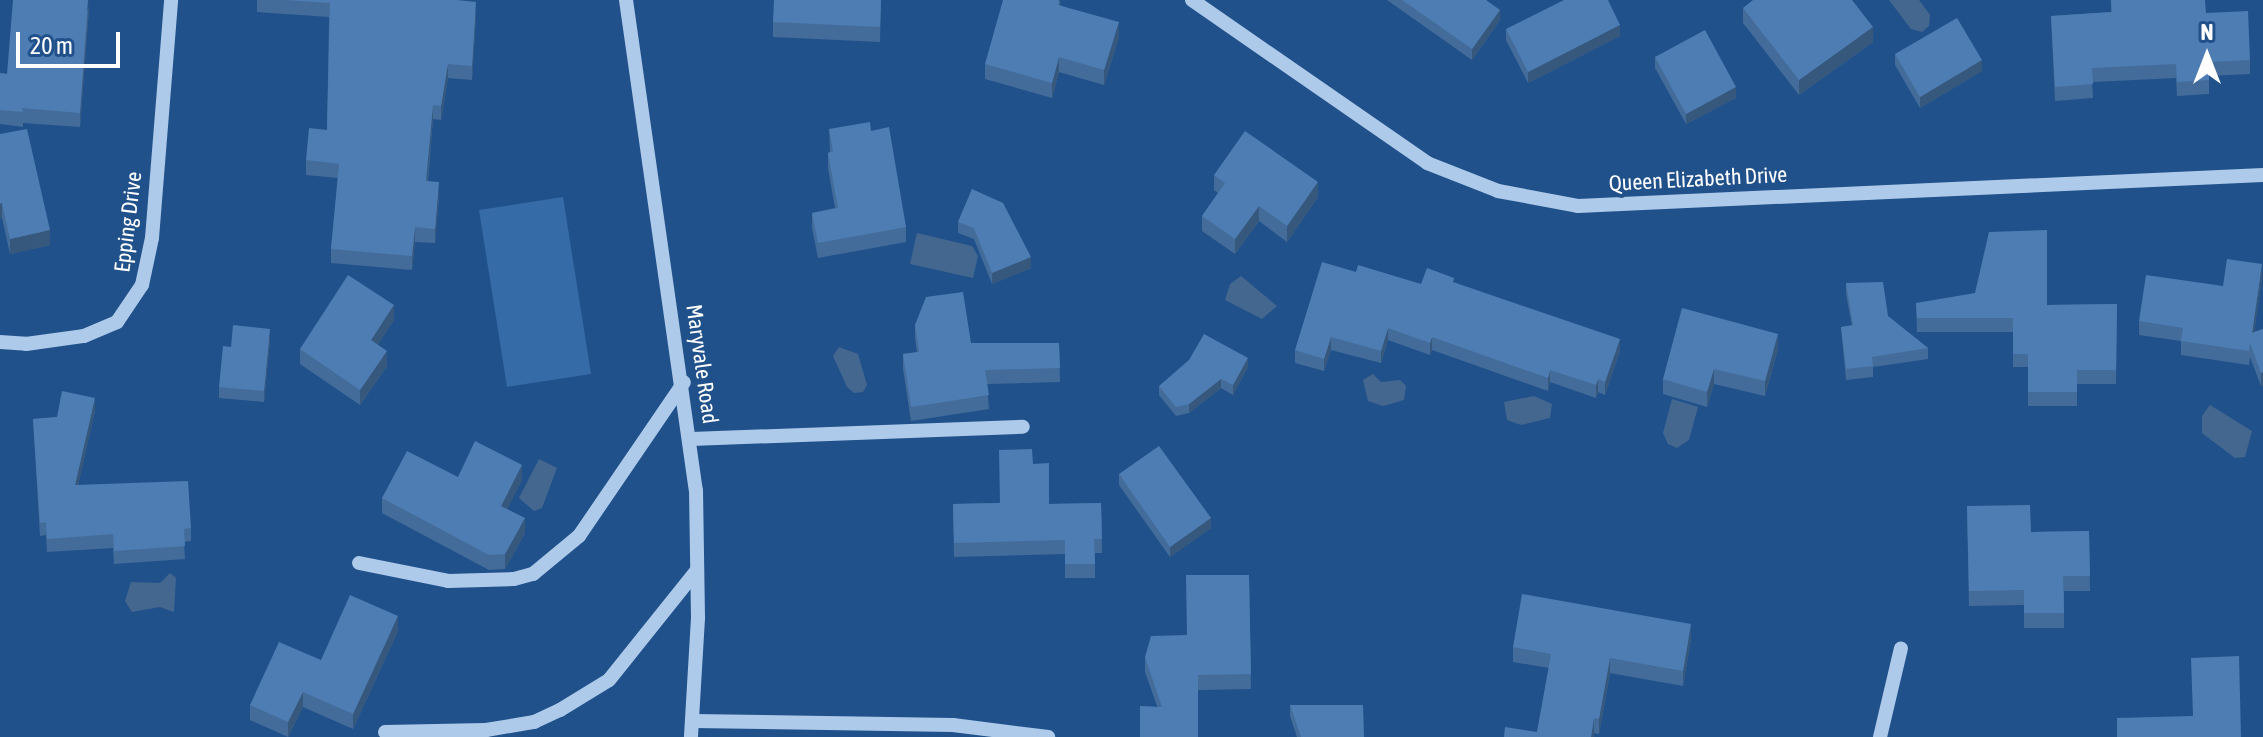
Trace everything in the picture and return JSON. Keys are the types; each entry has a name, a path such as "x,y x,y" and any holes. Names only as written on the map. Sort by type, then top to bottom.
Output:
{"street":[{"name":"Epping Drive","path":"0,342 26,344 84,336 117,322 142,285 152,238 171,0"},
{"name":"Maryvale Road","path":"626,0 691,439 697,570 691,737"},
{"name":"Queen Elizabeth Drive","path":"1192,0 1427,163 1498,191 1578,206 2263,175"},
{"path":"359,563 448,581 514,579 533,574 579,536 684,382"},
{"path":"691,439 1023,427"},
{"path":"385,732 486,730 534,722 560,710 609,680 697,570"},
{"path":"1880,737 1901,648"},
{"path":"693,721 953,725 1048,737"}],"shaded area":[{"path":"1889,0 1919,0 1930,15 1929,26 1922,32 1911,29"},
{"path":"563,197 591,374 507,387 479,210"},
{"path":"917,233 972,246 978,256 973,278 910,264"},
{"path":"1241,276 1277,306 1262,319 1225,300 1230,284"},
{"path":"839,347 858,354 867,385 863,392 854,393 847,387 833,356"},
{"path":"1373,374 1381,382 1400,380 1406,386 1404,400 1383,406 1368,401 1363,380"},
{"path":"1534,396 1552,404 1550,418 1521,425 1507,420 1504,402"},
{"path":"1672,399 1698,407 1689,440 1677,448 1668,444 1663,433"},
{"path":"2210,405 2252,431 2245,457 2235,458 2202,433 2202,416"},
{"path":"539,459 557,468 542,508 534,511 519,498"},
{"path":"170,573 176,578 174,612 160,607 132,612 125,601 131,582 160,583"}],"building":[{"path":"13,0 88,0 80,113 22,108 23,112 0,110 0,73 7,74"},
{"path":"285,0 476,2 472,66 448,64 441,106 433,105 426,181 439,182 435,229 415,227 412,256 331,249 339,164 306,160 309,128 327,130 330,3"},
{"path":"774,0 881,0 880,27 773,22"},
{"path":"1003,0 1059,0 1058,5 1119,22 1104,70 1059,57 1052,83 985,64"},
{"path":"1402,0 1486,0 1500,10 1472,49"},
{"path":"1564,0 1608,0 1620,25 1528,72 1506,29"},
{"path":"1753,0 1852,0 1873,27 1799,80 1743,8"},
{"path":"2111,0 2205,0 2206,13 2248,11 2250,60 2209,62 2209,80 2177,82 2176,64 2092,68 2093,84 2055,87 2051,16 2112,12"},
{"path":"1957,18 1982,60 1920,97 1895,54"},
{"path":"1705,30 1736,87 1686,114 1655,57"},
{"path":"870,122 871,131 889,127 906,227 818,243 812,213 838,208 828,153 833,151 829,129"},
{"path":"27,129 50,230 10,239 0,204 0,134"},
{"path":"1245,131 1318,182 1287,226 1259,206 1235,239 1202,216 1225,183 1214,175"},
{"path":"972,189 1003,203 1031,257 992,273 974,228 958,222"},
{"path":"2047,230 2047,305 2117,304 2116,370 2077,370 2077,392 2028,392 2028,354 2013,354 2013,318 1917,318 1916,303 1975,293 1989,232"},
{"path":"2227,259 2262,264 2252,333 2263,329 2261,373 2250,343 2249,351 2181,341 2183,328 2139,321 2146,275 2223,286"},
{"path":"1322,262 1356,272 1358,265 1421,284 1427,268 1454,278 1453,282 1620,339 1605,382 1598,379 1596,385 1550,370 1548,378 1432,337 1430,343 1388,328 1381,351 1331,337 1324,359 1295,350"},
{"path":"348,275 394,305 371,340 387,351 360,390 300,349"},
{"path":"1883,282 1888,316 1928,348 1872,357 1873,366 1846,369 1841,327 1853,325 1846,283"},
{"path":"963,292 971,343 1059,343 1060,368 985,370 989,395 911,407 903,354 919,352 915,325 926,297"},
{"path":"1682,308 1778,334 1765,381 1714,369 1707,392 1663,379"},
{"path":"233,325 270,329 264,391 219,387 223,346 231,347"},
{"path":"1204,334 1248,358 1233,385 1221,379 1189,404 1176,407 1159,386 1189,360"},
{"path":"62,391 95,398 75,485 188,481 191,528 184,529 185,546 114,551 113,534 47,539 46,522 40,523 33,419 57,417"},
{"path":"475,441 522,465 501,506 525,518 505,554 489,555 382,498 407,451 458,477"},
{"path":"1159,446 1211,518 1170,547 1119,474"},
{"path":"1032,449 1033,464 1049,463 1049,504 1101,503 1102,539 1094,539 1095,564 1065,564 1065,540 954,543 953,504 1000,503 999,450"},
{"path":"2030,505 2031,532 2089,531 2090,576 2063,576 2064,613 2024,613 2024,590 1969,591 1967,506"},
{"path":"1186,575 1249,575 1251,674 1198,675 1198,737 1140,737 1140,706 1162,707 1145,657 1151,636 1187,635"},
{"path":"1522,594 1691,624 1683,671 1610,658 1599,719 1594,718 1591,737 1504,737 1505,727 1537,732 1551,654 1513,647"},
{"path":"350,595 398,616 353,714 303,692 288,722 250,705 279,642 321,660"},
{"path":"2239,656 2241,737 2117,737 2117,718 2193,716 2191,658"},
{"path":"1290,705 1363,705 1364,737 1301,737"}]}
